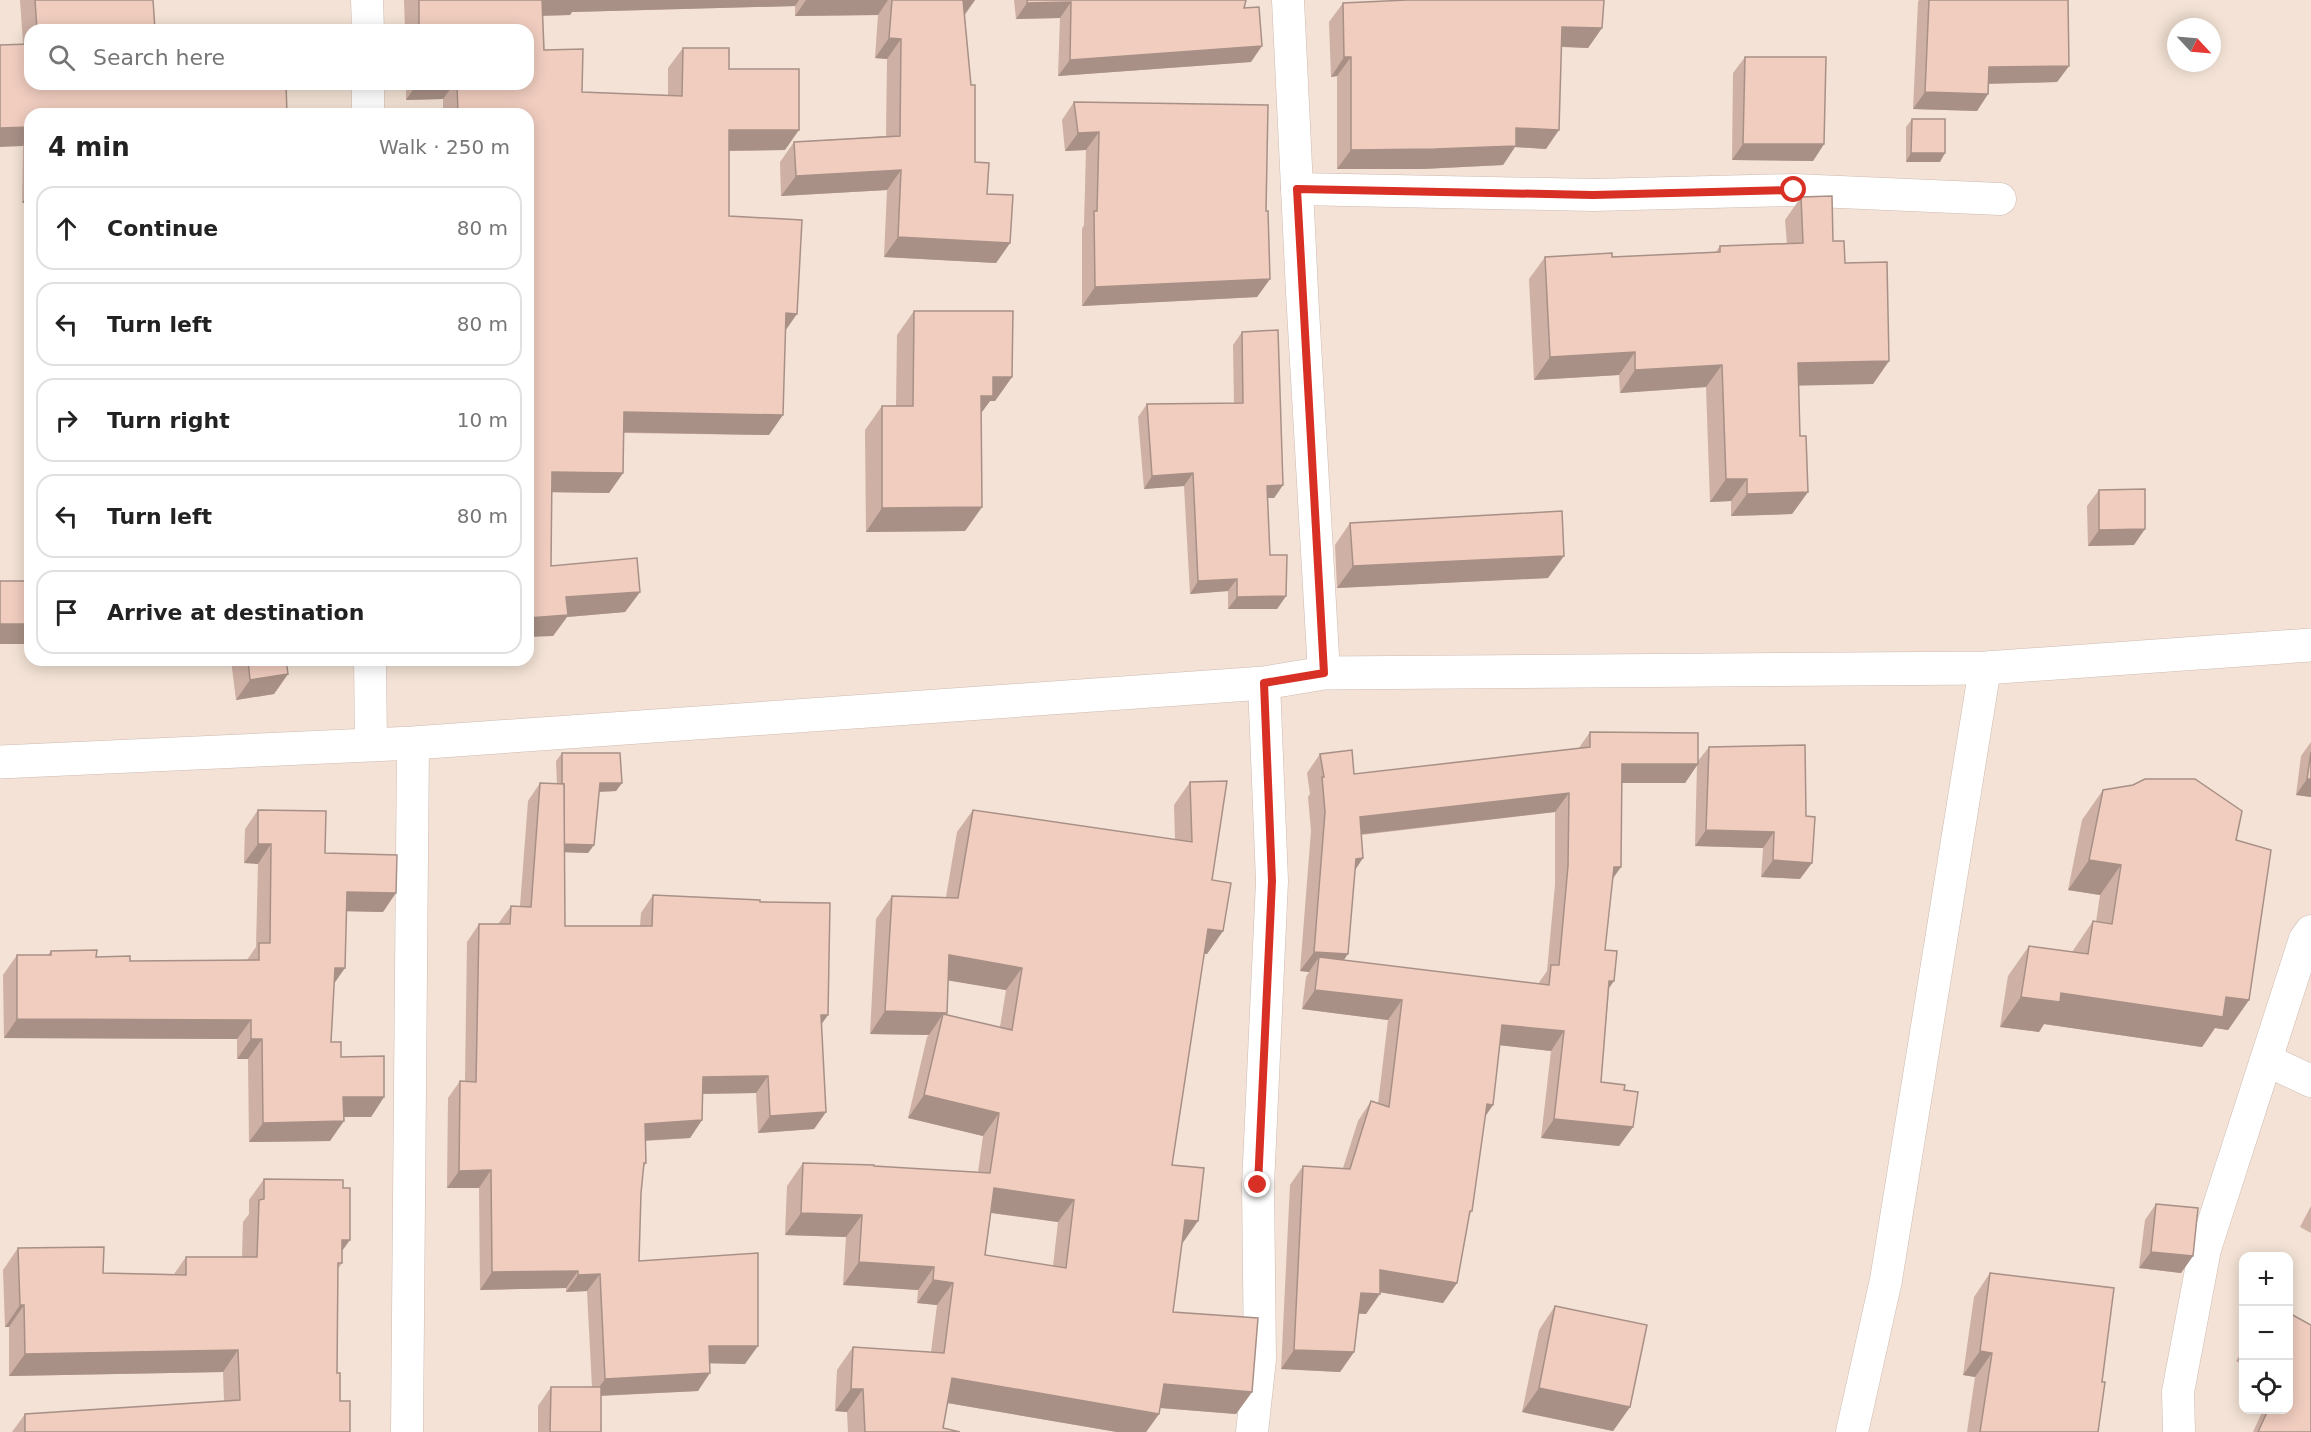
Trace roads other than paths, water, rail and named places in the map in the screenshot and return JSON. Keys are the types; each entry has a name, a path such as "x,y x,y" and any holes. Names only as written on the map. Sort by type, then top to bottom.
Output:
{"street":[{"path":"368,0 368,24"},
{"path":"1288,0 1324,673"},
{"path":"368,90 368,108"},
{"path":"1297,189 1593,195 1794,190 2000,199"},
{"path":"0,762 413,743 1264,683 1324,673 1984,668 2311,645"},
{"path":"370,666 371,745"},
{"path":"1852,1432 1886,1280 1984,668"},
{"path":"1252,1432 1260,1359 1258,1185 1272,881 1264,683"},
{"path":"407,1432 413,743"},
{"path":"2178,1432 2178,1392 2205,1249 2305,939 2311,931"},
{"path":"2266,1060 2311,1081"}]}
